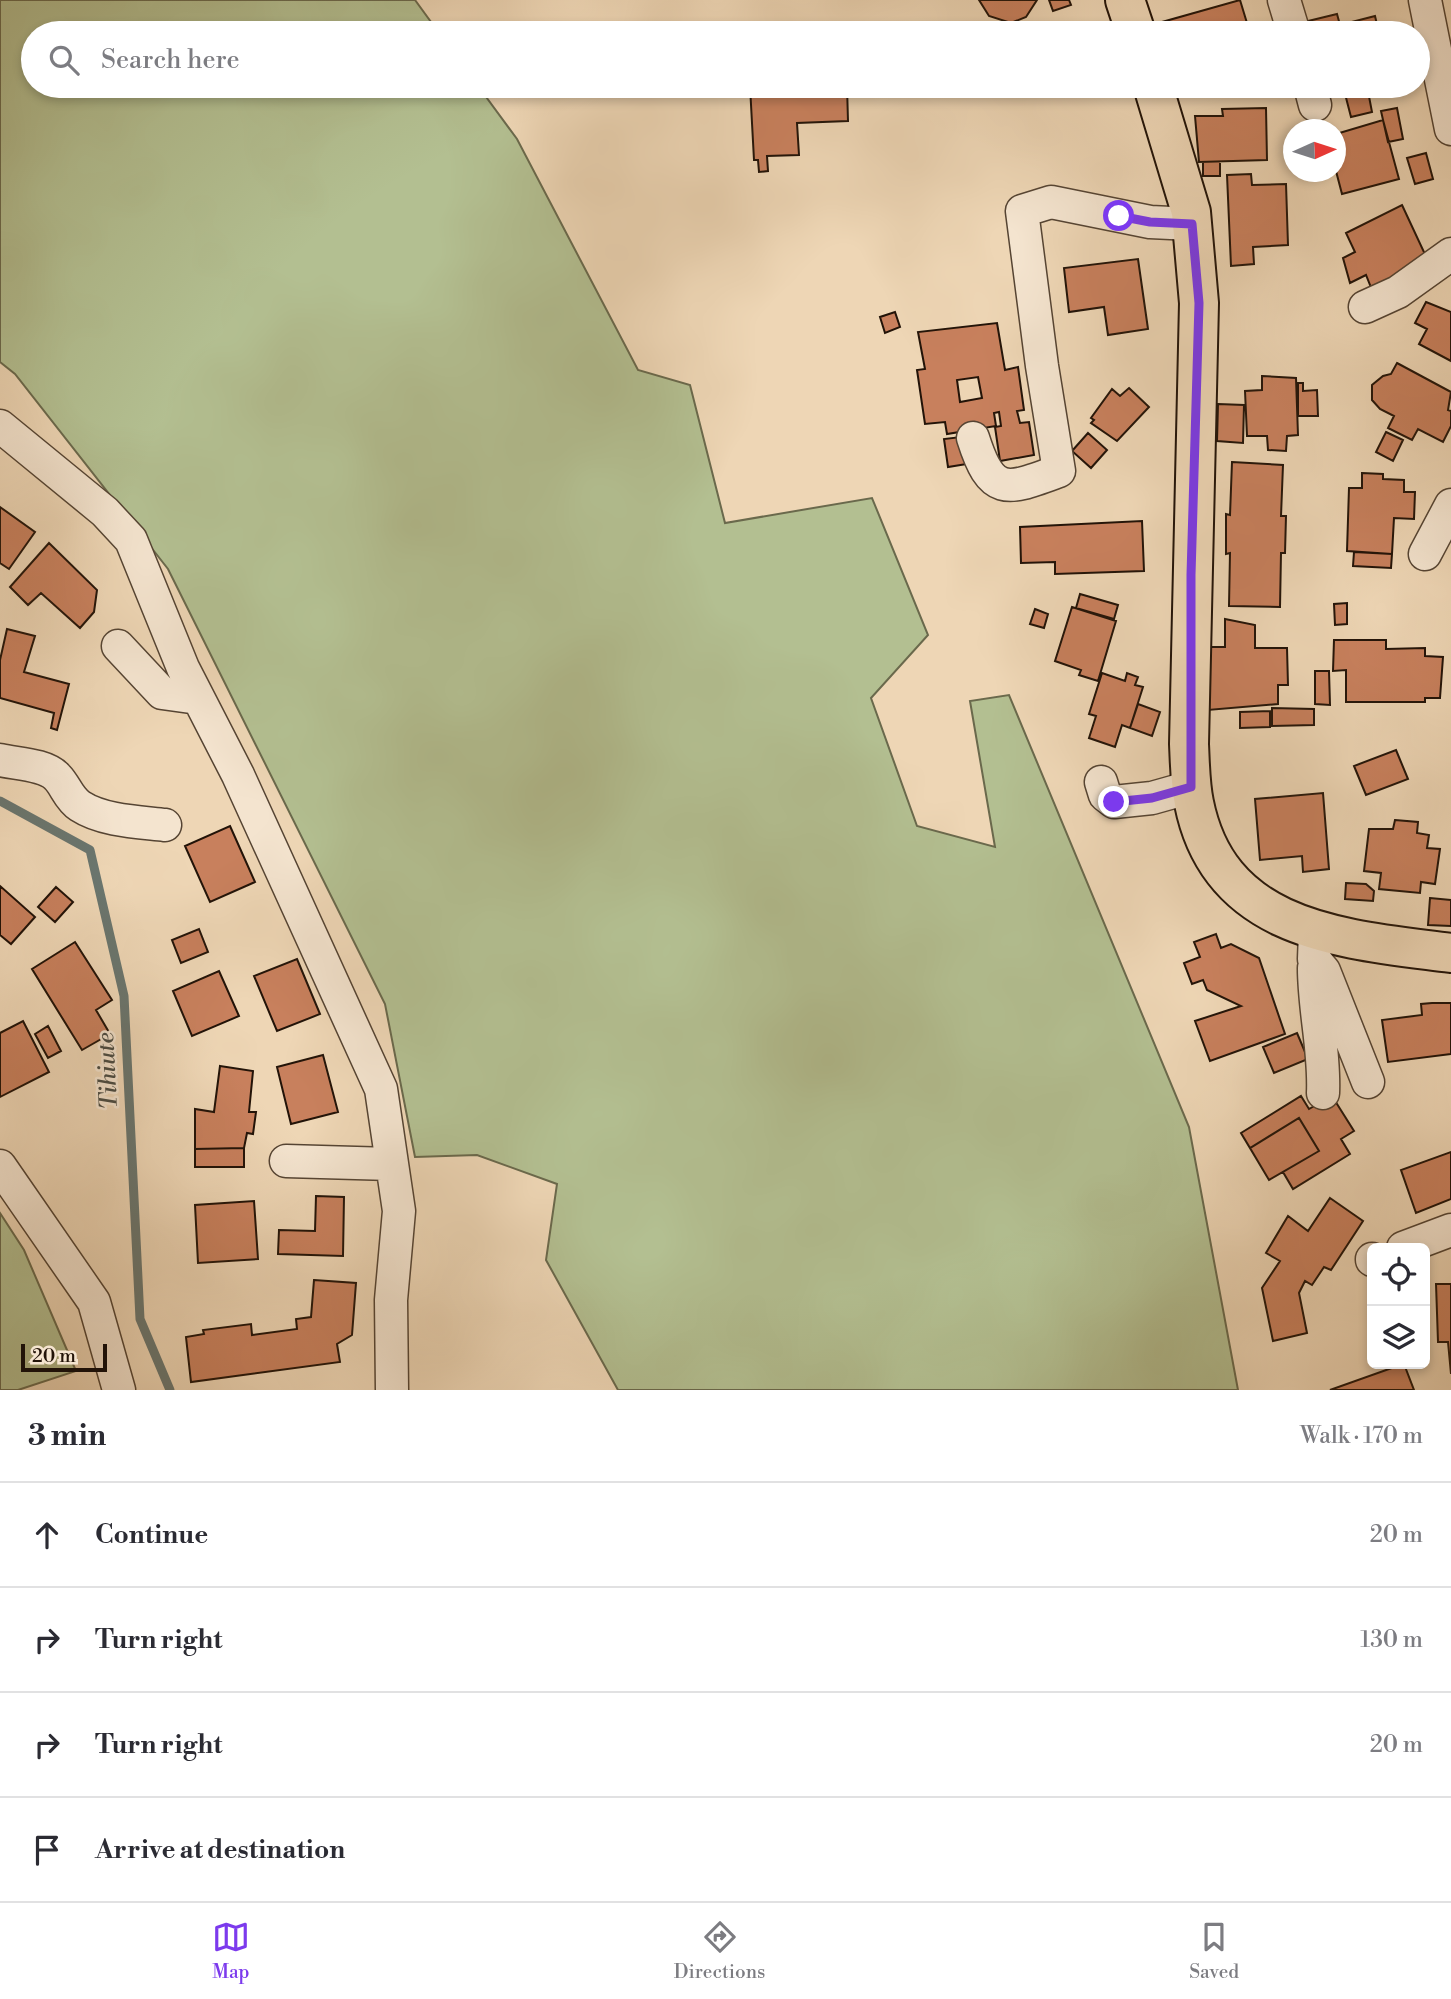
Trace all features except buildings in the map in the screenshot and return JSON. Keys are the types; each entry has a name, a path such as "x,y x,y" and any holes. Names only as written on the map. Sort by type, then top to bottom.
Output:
{"main road":[{"path":"1125,0 1132,21"},
{"path":"1156,98 1192,224 1199,303 1191,575 1191,787 1202,833 1226,872 1241,889 1315,946 1451,953"}],"street":[{"path":"1284,0 1290,21"},
{"path":"1425,0 1429,21"},
{"path":"1430,25 1451,129"},
{"path":"973,438 981,463 992,480 1005,485 1025,483 1059,471 1022,211 1051,202 1150,222 1192,224"},
{"path":"1365,307 1398,292 1451,254"},
{"path":"0,426 105,512 131,540 183,668 238,775 381,1089 398,1211 391,1300 392,1390"},
{"path":"1425,554 1451,505"},
{"path":"118,646 162,694 198,698"},
{"path":"0,760 49,771 58,778 66,794 82,807 125,820 165,825"},
{"path":"1101,782 1105,795 1114,802 1152,798 1191,787"},
{"path":"1315,946 1368,1082"},
{"path":"1315,946 1314,999 1324,1067 1323,1093"},
{"path":"286,1161 391,1164"},
{"path":"0,1166 94,1302 118,1390"},
{"path":"1416,1243 1451,1230"}],"green space":[{"path":"0,0 415,0 430,21 21,21 21,98 487,98 517,139 638,370 690,385 725,523 872,498 928,635 871,698 917,826 995,847 970,701 1009,695 1189,1127 1238,1390 618,1390 546,1260 557,1184 477,1155 415,1157 385,1004 168,569 15,374 0,362"},
{"path":"0,1213 24,1250 76,1371 18,1390 0,1390"}],"waterway":[{"name":"Tihiute","path":"0,801 90,850 124,996 140,1319 170,1390"}],"route":[{"path":"1114,802 1152,798 1191,787 1191,575 1199,303 1192,224 1150,222 1119,216"}]}
